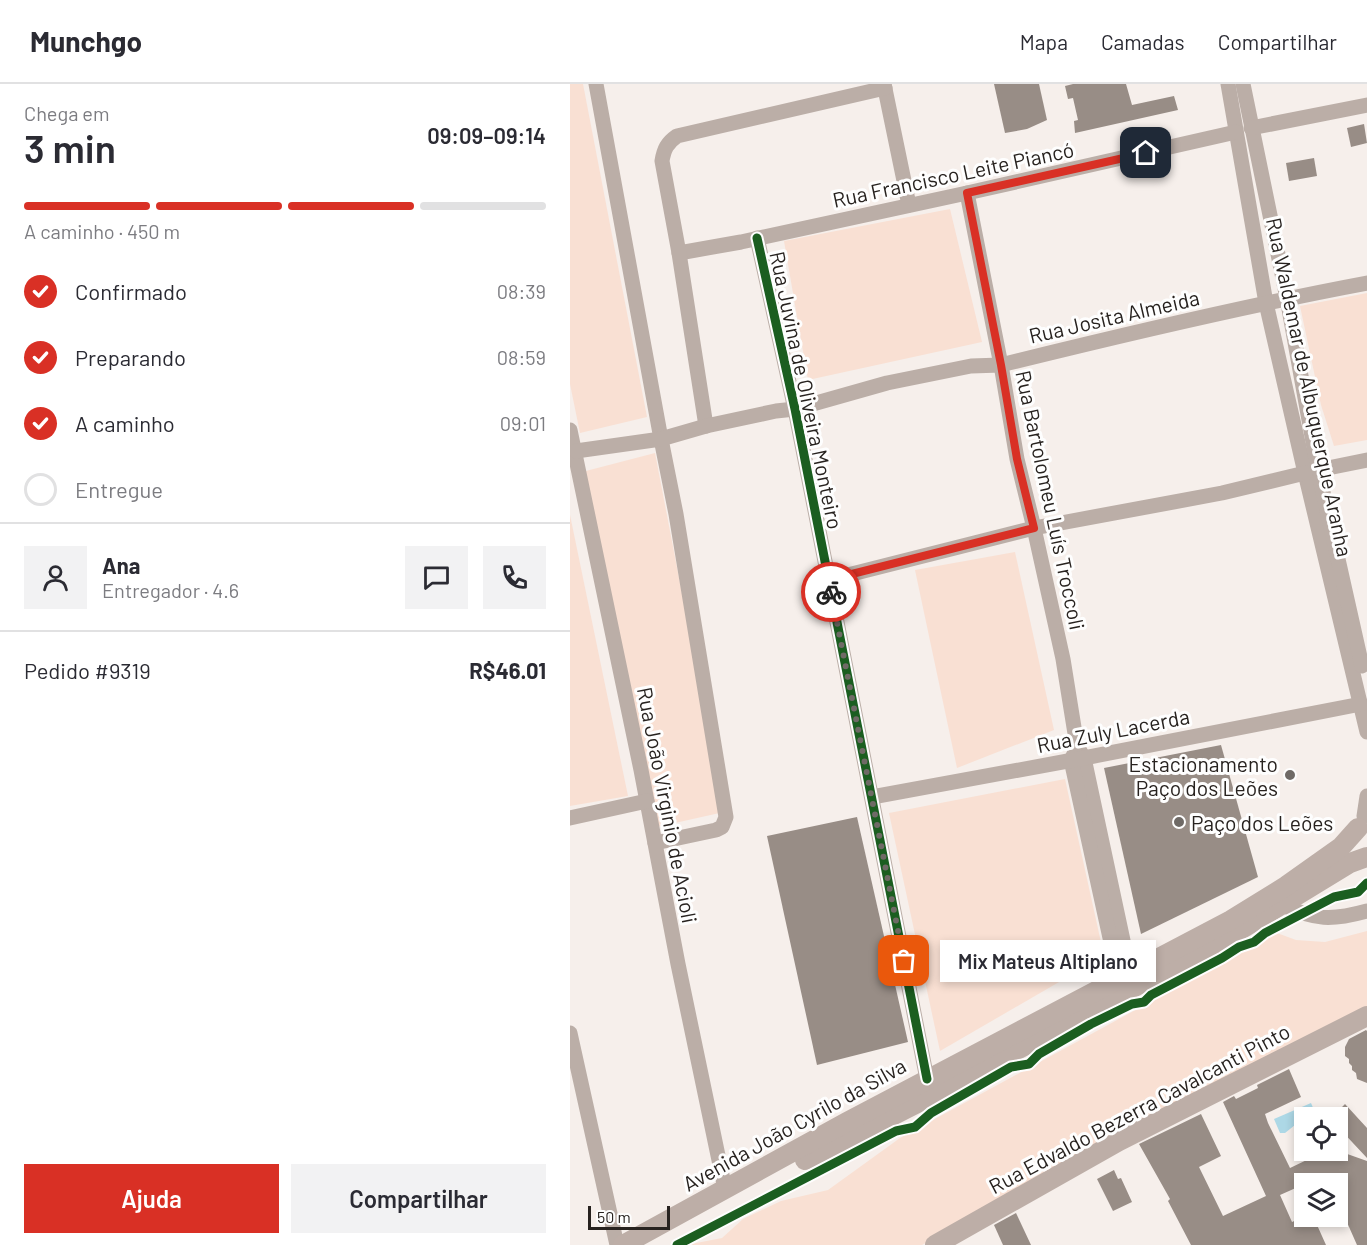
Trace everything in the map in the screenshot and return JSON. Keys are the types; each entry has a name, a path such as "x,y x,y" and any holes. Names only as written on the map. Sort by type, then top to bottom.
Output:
{"main road":[{"name":"Avenida João Cyrilo da Silva","path":"623,1245 927,1079 1231,920 1341,848 1363,819"},
{"path":"1363,819 1359,835 1361,842 1367,848"},
{"name":"Avenida João Cyrilo da Silva","path":"648,1245 795,1164 933,1095 1235,933 1350,863 1367,857"},
{"name":"Rua Edvaldo Bezerra Cavalcanti Pinto","path":"935,1245 1119,1141 1367,1016"}],"street":[{"path":"596,84 676,514 726,817 722,827 716,830 655,843"},
{"name":"Rua Waldemar de Albuquerque Aranha","path":"1228,84 1266,303 1311,471 1367,732"},
{"path":"1243,84 1287,298 1311,471 1367,688"},
{"path":"706,426 662,161 665,147 670,141 677,136 884,86 909,205"},
{"path":"1251,128 1367,105"},
{"name":"Rua Francisco Leite Piancó","path":"679,253 967,193 1236,132"},
{"name":"Rua Bartolomeu Luís Troccoli","path":"967,193 1017,459 1062,659 1077,755 1125,976"},
{"name":"Rua Juvina de Oliveira Monteiro","path":"757,238 795,409 927,1079"},
{"name":"Rua Josita Almeida","path":"576,451 661,439 706,426 795,409 886,383 971,366 1001,365 1188,320 1367,283"},
{"name":"Rua João Virginio de Acioli","path":"570,430 576,451 577,497 655,843 725,1189"},
{"path":"828,580 1034,528 1222,494 1311,471 1367,460"},
{"name":"Rua Zuly Lacerda","path":"872,796 1077,755 1361,704"},
{"path":"1363,819 1367,796"},
{"path":"570,819 646,801"},
{"path":"1282,905 1318,918 1342,917 1367,911"},
{"path":"570,1033 617,1245"}],"shaded area":[{"path":"570,84 583,84 647,417 580,433 570,384"},
{"path":"950,209 982,342 808,380 784,241"},
{"path":"1367,293 1367,440 1334,446 1321,405 1300,306"},
{"path":"655,453 724,812 657,827 582,472"},
{"path":"570,515 628,796 570,806"},
{"path":"1015,552 1054,730 957,768 915,570"},
{"path":"1065,779 1104,956 940,1051 889,813"},
{"path":"1367,931 1367,1013 1175,1104 922,1245 686,1245 722,1238 743,1219 781,1201 828,1190 900,1138 1277,933 1296,940 1325,942"}],"water":[{"path":"1294,1110 1294,1126 1285,1133 1280,1133 1274,1119"}],"building":[{"path":"994,84 1039,84 1047,120 1027,129 1005,133"},
{"path":"1126,84 1132,105 1174,96 1178,110 1075,133 1074,121 1078,120 1073,98 1068,99 1065,86"},
{"path":"1364,124 1367,143 1351,147 1347,128"},
{"path":"1314,158 1317,176 1289,181 1286,163"},
{"name":"Paço dos Leões","path":"1221,745 1258,877 1141,934 1104,768"},
{"path":"857,817 908,1042 817,1065 767,836"},
{"path":"1366,1030 1367,1083 1357,1079 1349,1059 1345,1056 1345,1047 1349,1039"},
{"path":"1289,1069 1301,1097 1265,1114 1290,1168 1305,1161 1348,1161 1348,1154 1367,1161 1367,1245 1357,1245 1348,1225 1348,1173 1294,1173 1294,1189 1280,1195 1292,1222 1294,1221 1294,1227 1318,1227 1326,1245 1191,1245 1168,1201 1170,1199 1139,1144 1201,1114 1221,1156 1199,1167 1223,1216 1266,1196 1223,1102 1234,1096 1236,1099 1258,1088 1257,1085"},
{"path":"1348,1107 1367,1128 1367,1158 1348,1138"},
{"path":"1114,1170 1118,1179 1121,1178 1132,1202 1113,1211 1097,1179"},
{"path":"1016,1213 1031,1245 1003,1245 994,1225"}],"cycle path":[{"path":"757,238 795,409 927,1079"},
{"path":"677,1245 896,1131 915,1127 931,1113 1011,1067 1029,1064 1039,1054 1091,1024 1132,1004 1144,1002 1151,995 1239,947 1254,942 1265,933 1334,897 1358,892 1367,883"}],"way so far":[{"path":"831,592 904,961"}],"place":[{"name":"Estacionamento Paço dos Leões","path":"1290,775"},
{"name":"Paço dos Leões","path":"1179,822"},
{"name":"Mix Mateus Altiplano","path":"904,961"}],"route":[{"path":"831,592 828,580 1034,528 1017,459 967,193 1146,153"}]}
